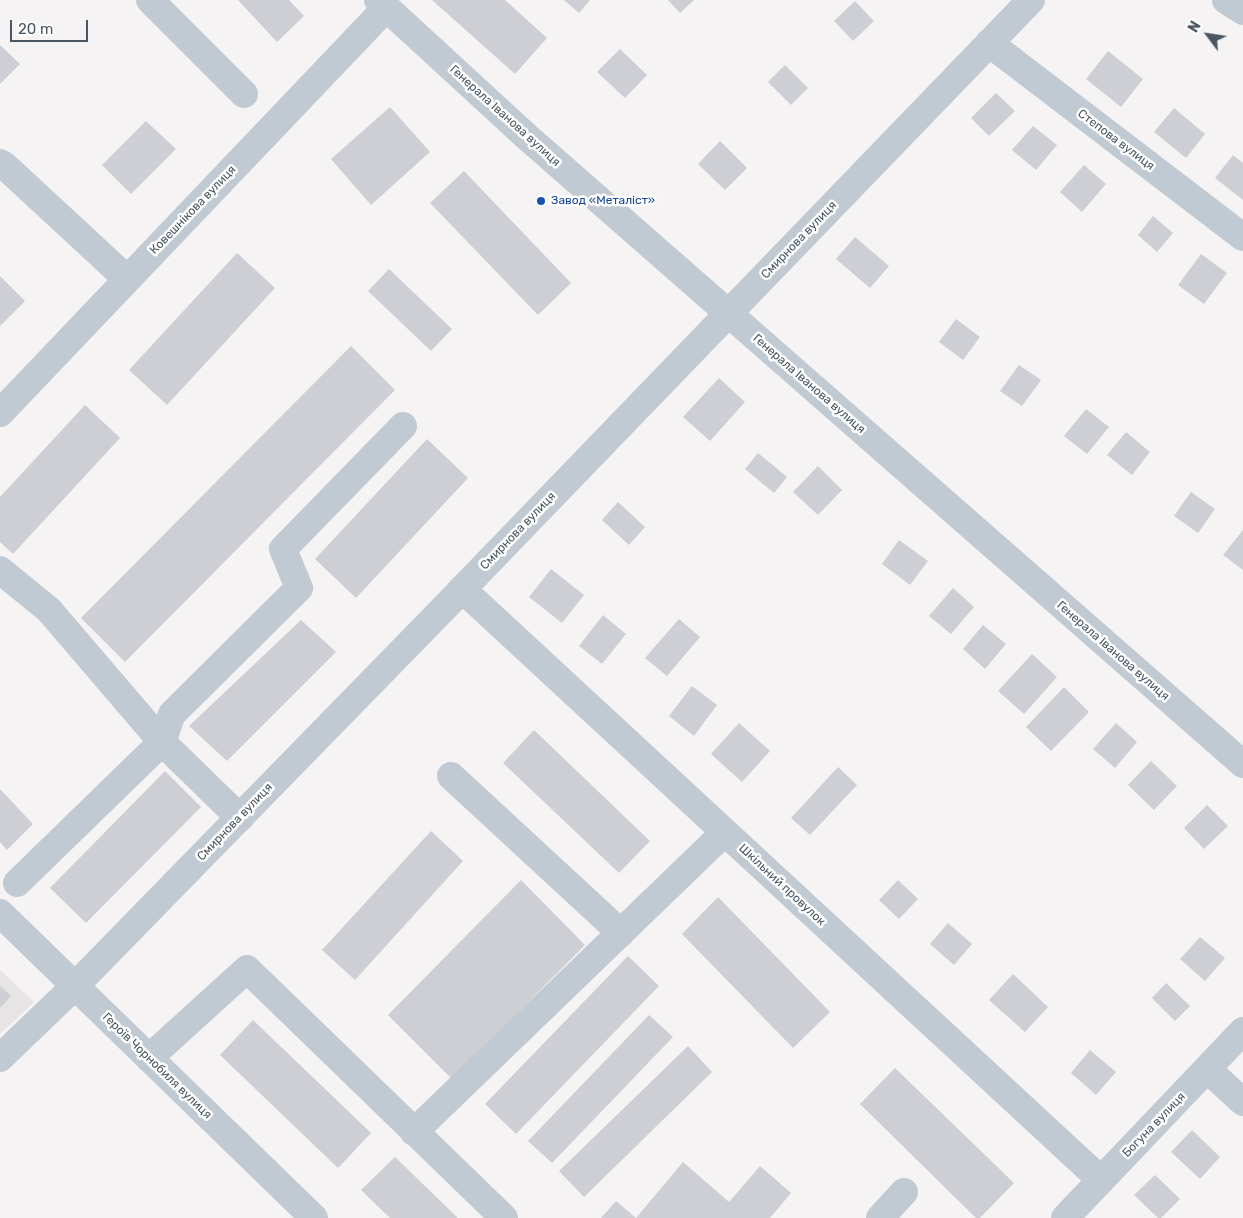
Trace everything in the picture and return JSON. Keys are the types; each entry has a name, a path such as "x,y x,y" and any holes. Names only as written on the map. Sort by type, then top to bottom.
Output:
{"street":[{"path":"150,0 244,94"},
{"name":"Смирнова вулиця","path":"0,1058 75,986 240,818 1031,0"},
{"path":"1226,0 1243,11"},
{"name":"Ковешнікова вулиця","path":"0,412 127,279 382,4"},
{"name":"Генерала Іванова вулиця","path":"382,4 526,136 1243,764"},
{"name":"Степова вулиця","path":"989,43 1243,237"},
{"path":"0,163 127,279"},
{"path":"17,883 162,742 172,714 299,588 283,549 403,426"},
{"path":"0,570 49,610 162,742 240,818"},
{"name":"Шкільний провулок","path":"462,589 1101,1180"},
{"path":"451,776 621,933"},
{"path":"414,1132 725,832"},
{"name":"Героїв Чорнобиля вулиця","path":"0,913 314,1218"},
{"path":"150,1058 247,969 504,1218"},
{"name":"Богуна вулиця","path":"1065,1218 1243,1031"},
{"path":"1207,1069 1243,1102"},
{"path":"880,1218 904,1192"}],"shaded area":[{"path":"0,970 34,1002 0,1034"}],"building":[{"path":"238,0 289,0 304,16 277,42"},
{"path":"432,0 505,0 547,38 515,74"},
{"path":"564,0 590,0 579,13"},
{"path":"668,0 694,0 680,13"},
{"path":"855,1 874,21 853,41 834,21"},
{"path":"0,45 20,64 0,84"},
{"path":"620,49 647,75 625,98 597,72"},
{"path":"1108,51 1143,79 1121,107 1086,79"},
{"path":"785,65 808,88 791,105 768,82"},
{"path":"996,93 1015,111 989,136 971,118"},
{"path":"390,107 430,152 371,205 331,159"},
{"path":"1174,108 1205,134 1186,158 1154,132"},
{"path":"146,121 176,149 131,194 102,165"},
{"path":"1033,126 1057,145 1036,170 1012,150"},
{"path":"720,141 747,168 725,190 698,164"},
{"path":"1233,155 1243,163 1243,200 1215,178"},
{"path":"1084,165 1106,184 1082,212 1060,192"},
{"path":"464,171 571,283 538,315 430,203"},
{"path":"1153,216 1173,233 1157,252 1138,235"},
{"path":"855,237 889,266 870,288 836,259"},
{"path":"237,253 275,288 167,405 129,370"},
{"path":"1201,254 1227,273 1204,304 1178,285"},
{"path":"389,269 452,329 431,351 368,291"},
{"path":"0,276 25,301 0,326"},
{"path":"956,319 980,337 963,360 939,342"},
{"path":"351,346 395,390 125,662 81,618"},
{"path":"1019,365 1041,380 1022,406 1000,391"},
{"path":"719,378 745,402 710,441 683,417"},
{"path":"85,405 120,438 13,554 0,542 0,497"},
{"path":"1086,409 1109,427 1087,454 1064,436"},
{"path":"1126,432 1150,452 1132,475 1107,455"},
{"path":"427,439 468,478 356,598 315,559"},
{"path":"758,453 787,477 774,493 745,469"},
{"path":"818,466 842,490 818,515 793,492"},
{"path":"1191,492 1215,509 1198,533 1174,516"},
{"path":"618,502 645,527 629,545 602,520"},
{"path":"1243,530 1243,570 1223,555"},
{"path":"899,540 928,561 910,585 882,564"},
{"path":"551,569 584,595 562,623 529,597"},
{"path":"953,588 974,607 951,634 929,616"},
{"path":"603,615 626,634 602,664 579,646"},
{"path":"679,619 700,637 667,676 645,658"},
{"path":"301,620 336,652 227,761 189,726"},
{"path":"983,625 1006,644 985,669 963,649"},
{"path":"1032,654 1057,677 1024,714 998,691"},
{"path":"692,686 717,705 694,736 669,716"},
{"path":"1064,687 1089,712 1051,751 1026,727"},
{"path":"739,723 770,751 742,782 711,754"},
{"path":"1116,723 1137,742 1115,768 1093,749"},
{"path":"534,730 650,841 619,873 503,763"},
{"path":"1151,761 1177,786 1154,810 1128,785"},
{"path":"838,767 857,785 810,835 791,818"},
{"path":"165,771 201,807 86,923 50,888"},
{"path":"0,789 33,824 7,850 0,842"},
{"path":"1207,805 1228,826 1204,849 1184,828"},
{"path":"431,831 463,861 355,980 322,950"},
{"path":"521,880 585,945 452,1079 388,1015"},
{"path":"898,880 918,899 899,919 879,900"},
{"path":"718,897 830,1012 793,1048 682,934"},
{"path":"948,923 972,944 954,965 930,944"},
{"path":"1200,937 1225,958 1205,981 1180,959"},
{"path":"628,956 659,986 516,1134 485,1104"},
{"path":"1013,974 1048,1007 1025,1032 989,1000"},
{"path":"1166,983 1190,1006 1175,1021 1152,998"},
{"path":"0,986 11,996 0,1008"},
{"path":"649,1015 673,1037 552,1163 528,1141"},
{"path":"253,1020 371,1133 338,1168 220,1055"},
{"path":"688,1046 712,1072 584,1197 559,1171"},
{"path":"1090,1050 1116,1072 1096,1095 1071,1073"},
{"path":"895,1068 1014,1183 980,1218 976,1218 860,1104"},
{"path":"1192,1130 1220,1157 1200,1179 1171,1152"},
{"path":"395,1157 458,1218 390,1218 361,1190"},
{"path":"683,1162 729,1202 760,1166 791,1193 770,1218 636,1218"},
{"path":"1155,1175 1180,1199 1161,1218 1158,1218 1134,1195"},
{"path":"616,1201 636,1218 601,1218"}],"place":[{"name":"Завод «Металіст»","path":"541,201"}]}
